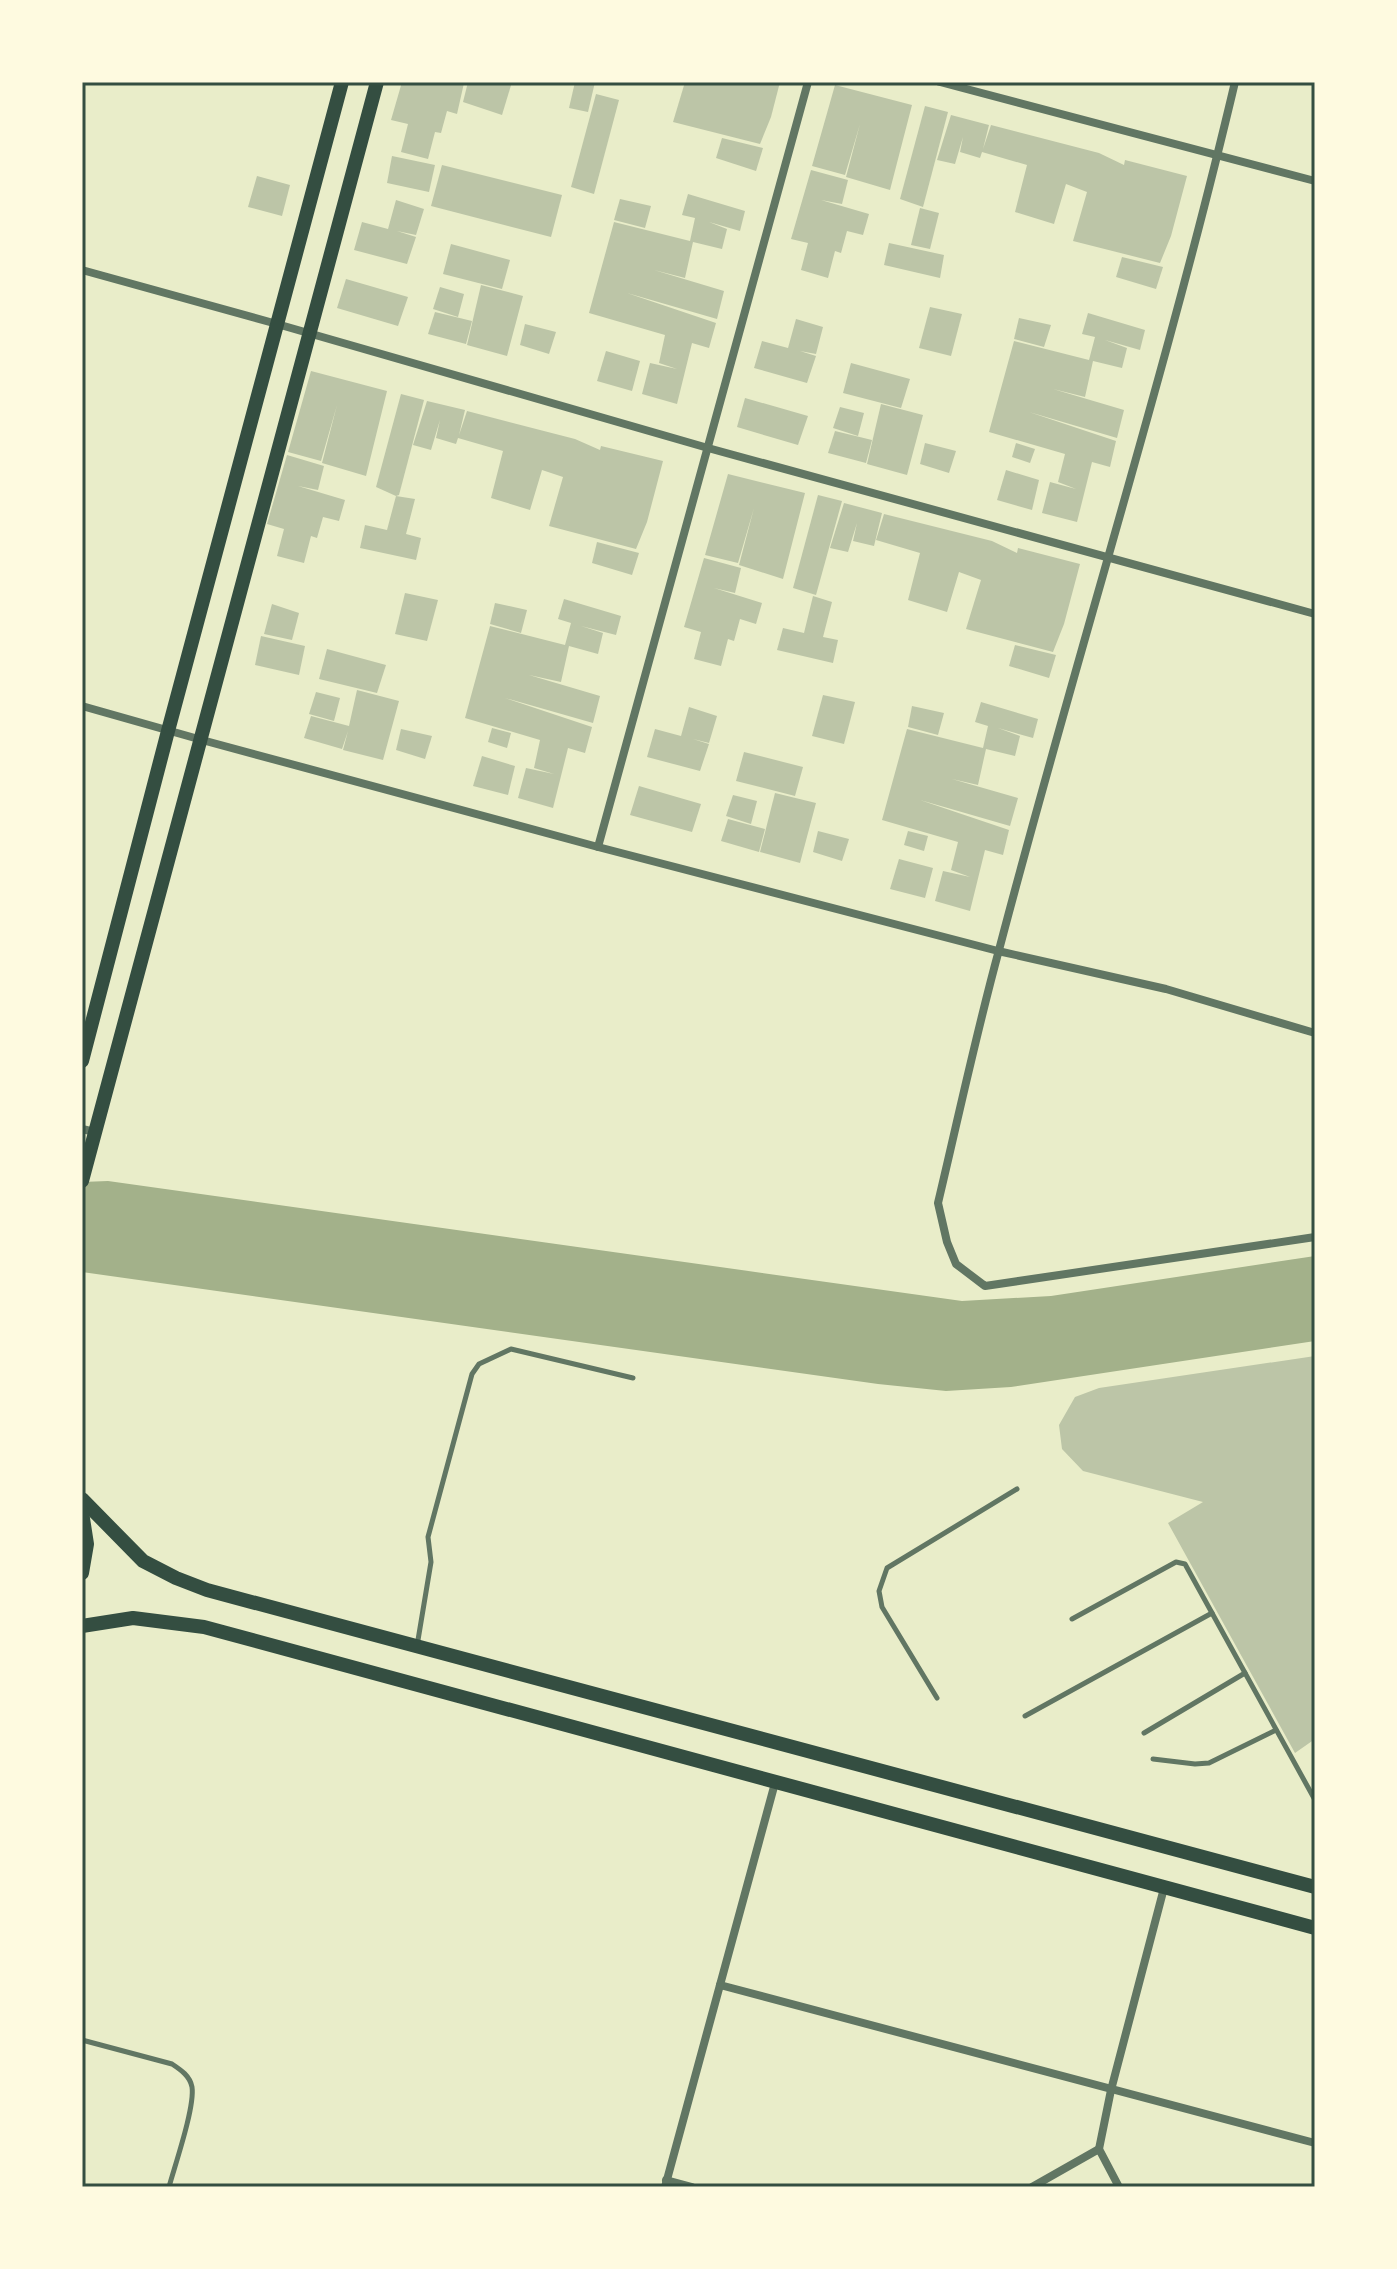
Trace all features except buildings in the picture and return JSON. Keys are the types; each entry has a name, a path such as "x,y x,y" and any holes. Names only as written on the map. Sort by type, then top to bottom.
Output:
{"main road":[{"path":"82,1061 342,82"},
{"path":"82,1180 89,1130 202,740 377,82"},
{"path":"82,1499 143,1561 207,1590 1315,1887"},
{"path":"82,1512 87,1544 82,1573"},
{"path":"82,1626 133,1618 204,1627 1315,1928"}],"street":[{"path":"598,847 808,82"},
{"path":"940,82 1315,181"},
{"path":"1235,82 1109,558 998,951 938,1203 947,1242 956,1264 985,1286 1315,1237"},
{"path":"82,270 708,448 1315,614"},
{"path":"82,706 598,847 998,951 1166,989 1315,1033"},
{"path":"692,2187 666,2184 775,1783"},
{"path":"1119,2187 1099,2149 1111,2090 1164,1888"},
{"path":"720,1985 1315,2143"},
{"path":"1032,2187 1099,2149"}],"lane":[{"path":"417,1647 431,1562 428,1537 472,1374 479,1364 511,1349 633,1378"},
{"path":"937,1698 882,1607 879,1591 887,1568 1017,1489"},
{"path":"1072,1619 1176,1562 1185,1564 1315,1800"},
{"path":"1025,1716 1212,1613"},
{"path":"1144,1733 1245,1673"},
{"path":"1153,1759 1209,1763 1276,1730"},
{"path":"82,2040 172,2064 189,2079 193,2089 191,2106 169,2187"}],"shaded area":[{"path":"108,1181 962,1301 1051,1296 1315,1256 1315,1341 1011,1387 946,1391 878,1384 82,1272 82,1182"}]}
